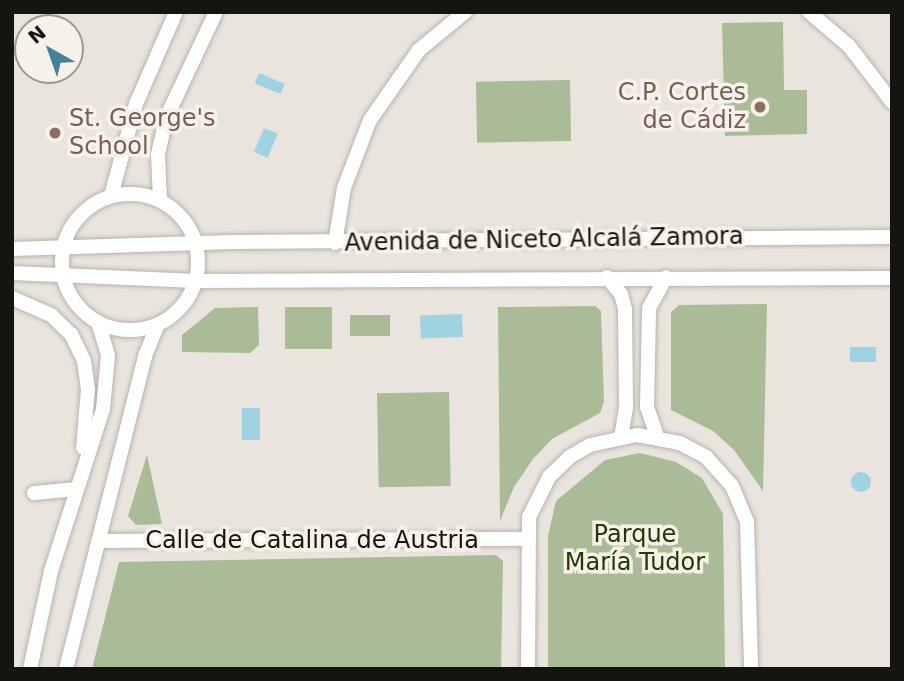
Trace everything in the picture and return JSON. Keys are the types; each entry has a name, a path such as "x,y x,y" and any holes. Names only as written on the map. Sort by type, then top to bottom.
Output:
{"street":[{"path":"111,196 136,104 176,12"},
{"path":"160,200 158,154 167,116 216,12"},
{"path":"335,243 344,188 370,120 392,83 447,17 465,12"},
{"path":"816,14 849,46 892,102"},
{"path":"135,193 160,200 182,216 197,242 197,282 178,312 158,326 124,331 98,323 79,309 63,276 62,250 69,231 83,212 111,196 135,193"},
{"name":"Avenida de Niceto Alcalá Zamora","path":"12,249 62,250 197,242 892,237"},
{"name":"Avenida de Niceto Alcalá Zamora","path":"14,273 197,282 607,277 892,278"},
{"path":"607,277 621,294 625,309 626,407 621,437"},
{"path":"657,436 647,407 649,307 666,278"},
{"path":"12,298 51,315 71,334 84,361 88,388 77,489 51,571 30,669"},
{"path":"80,471 103,409 108,355 98,323"},
{"path":"66,669 145,356 158,326"},
{"path":"528,669 526,539 529,517 549,477 590,445 621,437 657,436 706,457 732,486 747,522 751,669"},
{"path":"34,493 77,489"},
{"name":"Calle de Catalina de Austria","path":"97,541 526,539"}],"green space":[{"path":"783,22 784,90 807,90 807,134 725,136 722,23"},
{"path":"570,80 571,141 477,143 476,82"},
{"path":"767,304 763,491 734,450 713,431 671,410 671,312 679,305"},
{"path":"595,306 601,311 604,402 600,413 552,439 533,459 514,487 500,521 498,307"},
{"path":"258,307 259,345 250,353 182,352 182,335 215,308"},
{"path":"285,307 332,307 332,349 285,349"},
{"path":"350,315 390,315 390,336 350,336"},
{"path":"449,392 451,486 379,487 377,393"},
{"name":"Parque María Tudor","path":"640,453 676,462 702,478 723,514 725,669 548,669 548,536 556,501 605,460"},
{"path":"147,455 162,524 136,525 128,516"},
{"path":"496,555 503,561 501,669 92,669 119,562"}],"water":[{"path":"259,73 285,84 280,94 255,83"},
{"path":"264,128 278,134 268,158 254,152"},
{"path":"462,314 463,337 421,338 420,315"},
{"path":"850,347 876,347 876,362 850,362"},
{"path":"242,408 260,408 260,440 242,440"},
{"path":"861,472 868,475 871,482 868,489 861,492 854,489 851,482 854,475"}],"place":[{"name":"C.P. Cortes de Cádiz","path":"760,107"},
{"name":"St. George's School","path":"55,133"}]}
